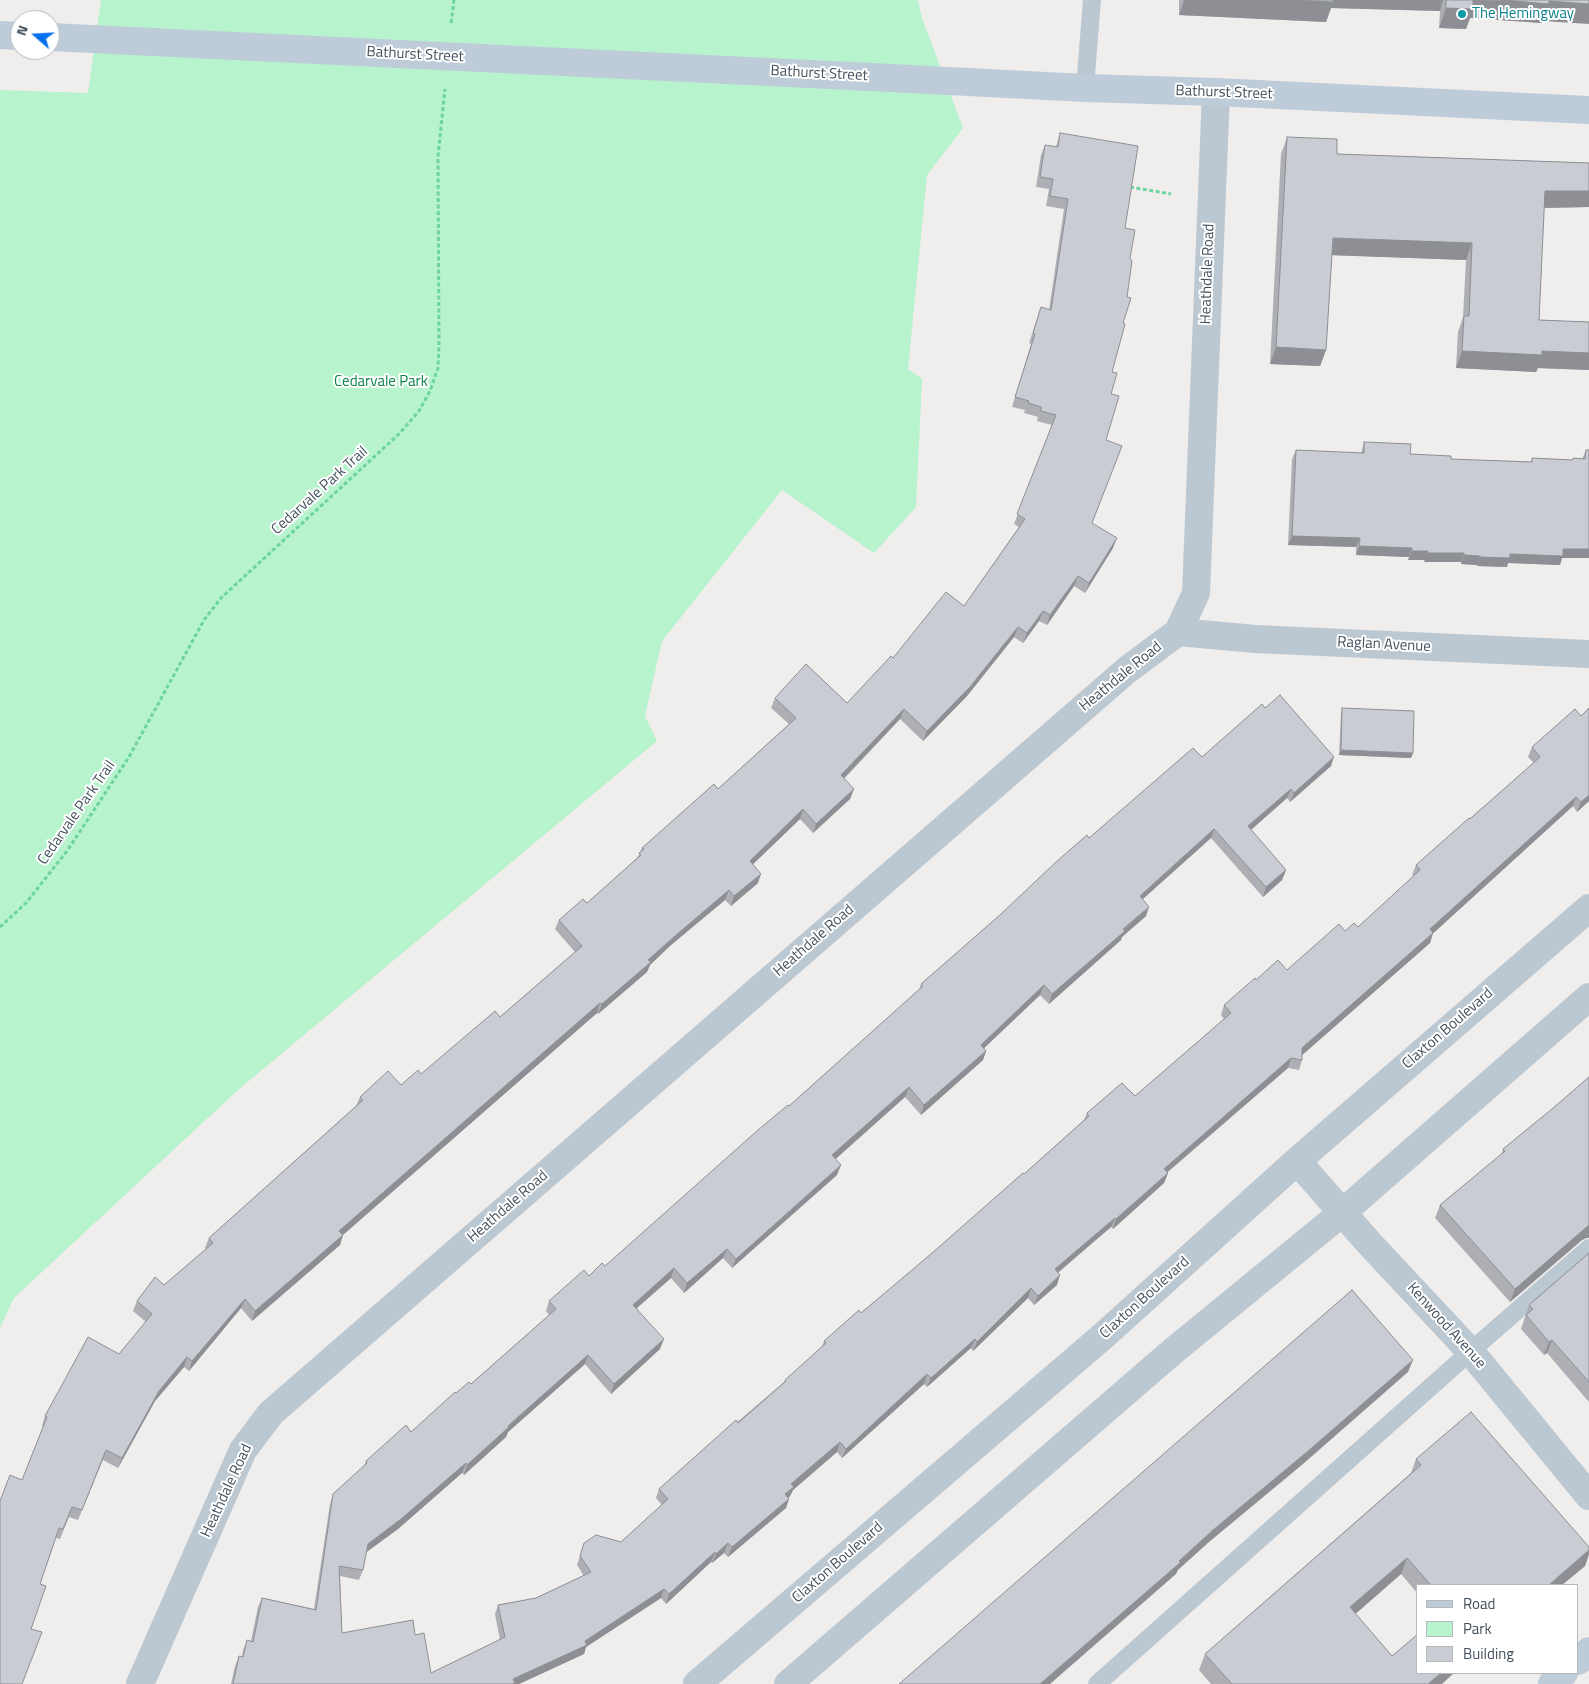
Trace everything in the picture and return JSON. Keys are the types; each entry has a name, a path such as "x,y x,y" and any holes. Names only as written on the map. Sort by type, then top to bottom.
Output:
{"main road":[{"name":"Bathurst Street","path":"60,37 1085,88 1216,92 1589,110"},
{"path":"1579,1660 1589,1651"},
{"path":"1552,1684 1563,1674"}],"street":[{"name":"Heathdale Road","path":"140,1684 243,1450 271,1413 1127,670 1178,632 1196,593 1216,92"},
{"name":"Raglan Avenue","path":"1178,632 1255,639 1589,654"},
{"name":"Claxton Boulevard","path":"697,1684 1102,1337 1297,1161 1589,908"},
{"path":"788,1684 1172,1352 1343,1212 1589,997"},
{"name":"Kenwood Avenue","path":"1297,1161 1368,1243 1470,1351 1589,1496"}],"lane":[{"path":"1085,88 1092,0"},
{"path":"1097,1684 1470,1351 1589,1248"}],"path":[{"path":"451,29 454,0"},
{"name":"Cedarvale Park Trail","path":"0,927 26,903 67,851 129,757 204,620 221,598 399,434 419,412 430,391 438,368 438,156 445,88"},
{"path":"1130,187 1171,194"}],"green space":[{"name":"Cedarvale Park","path":"101,0 918,0 922,18 963,128 927,175 908,369 922,379 916,507 874,553 782,490 662,641 645,716 657,741 238,1090 14,1298 0,1328 0,90 88,93"}],"building":[{"path":"1292,0 1333,0 1333,2"},
{"path":"1446,0 1473,0 1473,9 1446,8"},
{"path":"1502,0 1589,0 1589,4 1549,1 1549,4"},
{"path":"1060,133 1138,146 1125,228 1135,230 1130,258 1132,261 1127,297 1131,298 1123,323 1125,324 1112,372 1117,373 1111,394 1119,396 1106,440 1122,446 1092,523 1117,538 1089,583 1078,576 1050,615 1043,611 1027,633 1018,627 970,687 927,731 904,709 841,775 854,789 816,824 803,809 750,861 761,874 734,896 729,890 675,936 648,960 651,962 602,1004 600,1003 339,1231 343,1235 255,1311 245,1299 192,1361 187,1357 159,1391 122,1458 106,1450 82,1510 72,1507 63,1529 59,1528 40,1584 46,1586 31,1629 42,1632 22,1684 0,1684 0,1501 10,1475 22,1480 47,1417 45,1416 88,1337 119,1354 152,1314 137,1301 155,1277 164,1285 213,1243 209,1238 363,1100 360,1097 388,1071 401,1085 418,1070 421,1074 495,1011 500,1017 582,946 559,920 583,899 587,903 641,855 639,853 644,849 642,848 714,784 718,789 796,718 775,698 806,664 847,703 891,656 893,658 946,592 964,606 1025,519 1017,514 1056,415 1041,411 1041,407 1015,397 1035,334 1033,333 1041,307 1051,310 1068,199 1050,196 1053,179 1040,177 1045,145 1058,147"},
{"path":"1287,137 1337,139 1337,154 1589,163 1589,191 1545,191 1539,320 1589,322 1589,353 1542,351 1542,355 1462,351 1464,316 1469,316 1472,243 1333,238 1326,350 1276,347"},
{"path":"1364,442 1411,444 1410,454 1451,456 1451,459 1532,462 1532,458 1585,459 1586,450 1589,450 1589,549 1563,549 1563,556 1510,554 1510,558 1480,557 1464,555 1464,553 1412,551 1412,548 1359,546 1360,538 1292,536 1296,450 1364,453"},
{"path":"1280,695 1334,757 1294,793 1291,789 1248,826 1286,870 1266,887 1214,829 1140,896 1149,907 1123,929 1125,931 1052,994 1044,985 981,1045 986,1051 924,1105 909,1087 832,1155 841,1165 736,1259 727,1249 687,1283 674,1268 633,1305 664,1339 614,1384 588,1355 467,1465 466,1463 401,1519 368,1544 363,1570 339,1566 342,1633 413,1620 415,1635 424,1633 431,1673 505,1637 498,1605 536,1598 591,1572 580,1556 584,1543 596,1535 621,1542 668,1499 659,1489 736,1420 738,1423 786,1381 826,1343 824,1341 859,1310 861,1313 1024,1174 1089,1116 1087,1113 1122,1083 1135,1096 1231,1013 1224,1005 1278,960 1287,970 1339,924 1345,931 1354,923 1358,927 1420,870 1416,865 1540,757 1532,747 1575,709 1581,716 1589,708 1589,795 1581,802 1576,797 1430,929 1433,933 1302,1048 1302,1060 1291,1058 1164,1169 1168,1173 1055,1269 1060,1275 1038,1296 1031,1288 977,1342 975,1339 931,1378 927,1374 846,1449 840,1442 791,1484 794,1487 785,1494 789,1499 732,1547 728,1543 716,1554 715,1552 669,1594 664,1589 585,1641 587,1645 513,1679 515,1683 512,1684 233,1684 239,1656 243,1657 247,1640 253,1642 262,1598 316,1610 333,1494 367,1463 366,1461 406,1425 411,1432 455,1392 469,1382 471,1384 556,1309 549,1301 584,1270 589,1276 602,1263 605,1266 758,1130 789,1106 1087,835 1089,838 1193,748 1202,757 1262,704 1265,708"},
{"path":"1342,708 1414,711 1413,753 1341,750"},
{"path":"1589,1077 1589,1225 1515,1289 1440,1205"},
{"path":"1589,1253 1589,1382 1552,1340 1549,1342 1526,1315 1533,1309 1529,1305"},
{"path":"1352,1290 1413,1360 1213,1530 1179,1561 1181,1562 1040,1684 899,1684"},
{"path":"1471,1412 1589,1547 1589,1550 1550,1584 1430,1584 1407,1558 1350,1607 1392,1656 1416,1636 1416,1674 1440,1674 1428,1684 1232,1684 1205,1654 1421,1465 1416,1459"}],"place":[{"name":"The Hemingway","path":"1462,14"}]}
